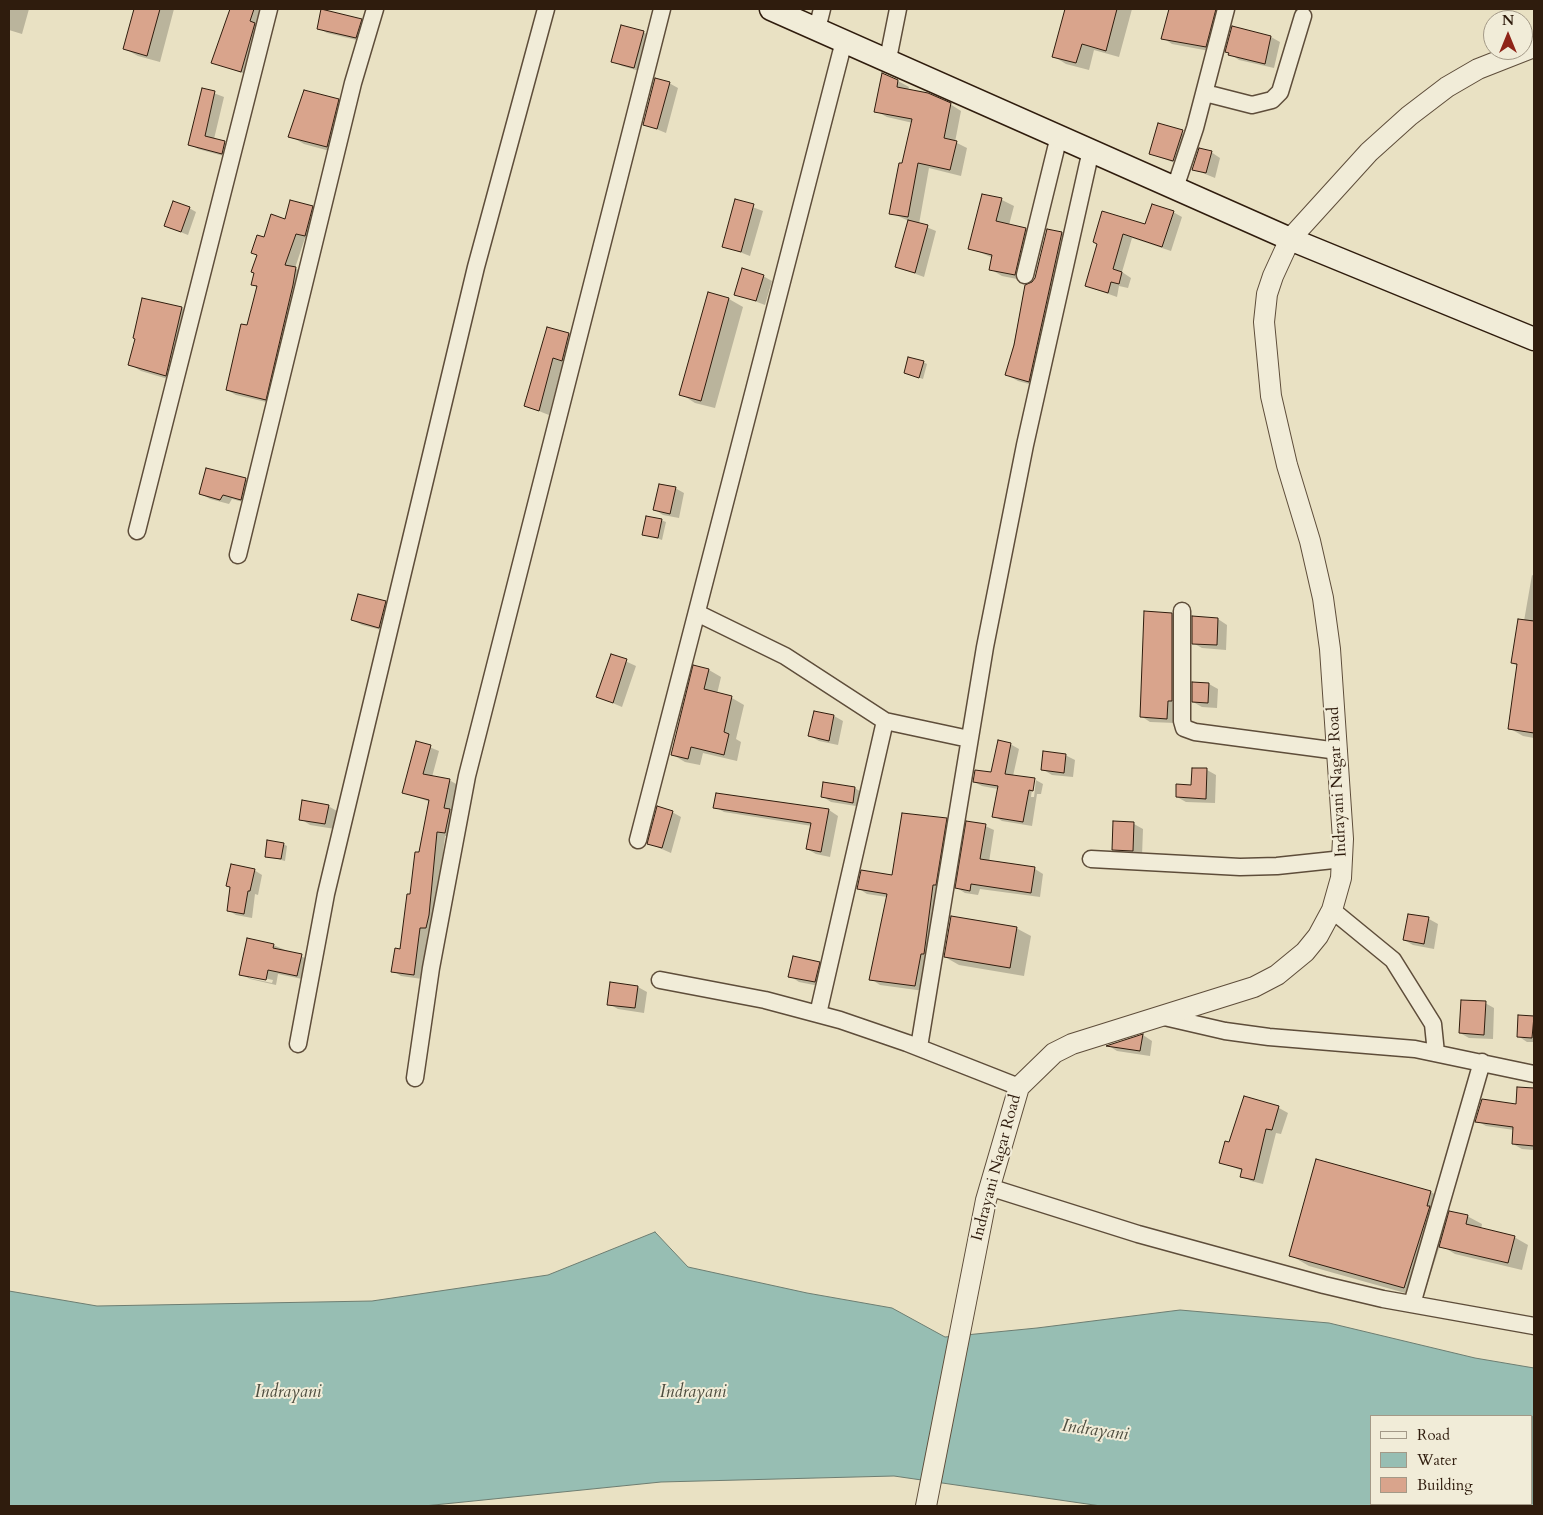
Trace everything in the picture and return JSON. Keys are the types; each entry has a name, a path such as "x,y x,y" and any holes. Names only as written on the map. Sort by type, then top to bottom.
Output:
{"main road":[{"path":"771,9 820,19 844,40 1290,239 1534,339"}],"street":[{"path":"136,531 269,9"},
{"path":"238,555 354,83 375,9"},
{"path":"298,1044 326,894 460,332 546,9"},
{"path":"415,1078 447,874 473,750 564,401 662,9"},
{"path":"888,59 898,9"},
{"path":"1175,188 1205,93 1226,9"},
{"path":"1205,93 1252,105 1272,100 1280,92 1303,16"},
{"path":"638,840 844,40"},
{"name":"Indrayani Nagar Road","path":"926,1506 987,1193 1019,1087 1054,1053 1072,1044 1254,987 1277,975 1305,952 1318,936 1332,910 1341,878 1343,858 1338,751 1330,649 1323,598 1310,541 1287,465 1271,396 1264,322 1267,294 1273,276 1290,239 1369,152 1409,116 1447,87 1478,69 1534,47"},
{"path":"1025,275 1059,136"},
{"path":"919,1047 985,647 1024,445 1091,150"},
{"path":"1182,611 1182,721 1184,728 1195,732 1338,751"},
{"path":"697,613 785,656 885,722 969,739"},
{"path":"818,1014 885,722"},
{"path":"1091,859 1240,867 1277,866 1343,858"},
{"path":"1332,910 1393,960 1432,1024 1436,1053"},
{"path":"660,980 765,1000 818,1014 919,1047 1019,1087"},
{"path":"1160,1016 1225,1031 1269,1037 1361,1043 1436,1053 1534,1074"},
{"path":"1412,1304 1482,1062"},
{"path":"987,1193 1296,1278 1412,1304 1534,1326"}],"water":[{"name":"Indrayani","path":"655,1232 688,1267 807,1293 892,1308 945,1337 1037,1328 1180,1310 1329,1323 1475,1358 1534,1368 1534,1506 1101,1506 894,1476 661,1482 424,1506 9,1506 9,1291 97,1306 372,1301 548,1275"}],"building":[{"path":"134,9 160,9 147,56 123,49"},
{"path":"230,9 254,9 250,21 255,23 241,72 211,63"},
{"path":"321,9 362,19 356,38 317,29"},
{"path":"1065,9 1117,9 1106,51 1082,44 1076,63 1052,57"},
{"path":"1169,9 1216,9 1206,47 1161,39"},
{"path":"621,25 644,31 634,68 611,62"},
{"path":"1232,26 1271,36 1265,64 1228,55 1229,53 1225,52"},
{"path":"882,73 898,80 897,87 928,93 951,103 944,138 957,141 950,170 918,163 908,217 889,214 899,163 902,163 912,119 874,112"},
{"path":"655,78 670,82 657,129 643,125"},
{"path":"202,88 215,91 205,136 225,141 222,154 188,145"},
{"path":"304,90 339,99 327,147 288,137"},
{"path":"1158,123 1183,130 1173,161 1149,154"},
{"path":"1199,148 1212,151 1206,173 1192,170"},
{"path":"982,194 1002,198 996,221 1026,228 1015,275 989,270 992,255 968,249"},
{"path":"735,199 754,204 741,252 722,247"},
{"path":"290,200 313,206 305,236 296,234 285,265 296,267 266,400 226,390 241,324 247,325 257,286 251,285 254,273 251,272 257,255 251,253 257,235 264,237 271,214 285,219"},
{"path":"173,201 190,207 181,232 164,226"},
{"path":"1152,204 1174,211 1162,247 1123,234 1113,269 1122,272 1119,284 1111,282 1108,293 1085,286 1097,244 1093,242 1102,211 1145,224"},
{"path":"908,220 928,225 915,273 895,267"},
{"path":"1047,229 1062,232 1029,382 1005,375 1014,345 1025,285 1032,282 1035,278"},
{"path":"742,268 764,275 756,301 734,295"},
{"path":"708,292 729,298 701,401 679,395"},
{"path":"142,298 182,307 166,376 128,365 135,339 133,338"},
{"path":"547,327 569,333 562,361 553,358 539,411 524,406"},
{"path":"908,357 924,361 919,378 904,373"},
{"path":"206,468 246,478 241,500 223,495 220,500 199,494"},
{"path":"659,484 676,487 670,514 653,510"},
{"path":"646,516 662,519 658,538 642,535"},
{"path":"358,594 386,601 379,628 351,620"},
{"path":"1144,611 1172,613 1172,701 1168,701 1167,719 1140,717"},
{"path":"1192,616 1218,618 1217,645 1192,644"},
{"path":"1518,619 1534,621 1534,733 1508,729 1517,664 1511,663"},
{"path":"611,654 627,659 613,703 596,697"},
{"path":"693,665 709,669 704,689 732,696 724,732 729,734 724,755 691,747 688,759 671,755"},
{"path":"1192,682 1209,683 1208,703 1192,702"},
{"path":"814,711 834,715 829,741 808,736"},
{"path":"998,740 1011,743 1005,774 1035,778 1033,791 1029,790 1023,822 992,817 998,786 973,782 975,770 991,772"},
{"path":"416,741 431,745 423,774 450,779 444,808 450,809 445,833 437,832 429,915 426,928 420,928 414,975 391,972 395,948 400,949 415,852 419,852 429,800 402,793"},
{"path":"1043,751 1066,754 1064,773 1041,770"},
{"path":"1192,768 1207,768 1206,799 1176,797 1176,784 1191,785"},
{"path":"823,782 855,787 853,803 821,797"},
{"path":"716,793 829,809 821,852 806,849 811,823 713,808"},
{"path":"302,800 329,805 325,824 299,820"},
{"path":"657,806 673,811 662,848 647,844"},
{"path":"902,813 947,818 936,885 933,885 924,954 921,954 915,986 869,980 887,894 857,889 861,870 892,875"},
{"path":"966,821 986,824 980,859 1035,867 1031,893 971,884 970,891 955,888"},
{"path":"1113,821 1134,822 1133,851 1112,850"},
{"path":"267,840 284,843 281,859 265,857"},
{"path":"231,864 255,869 250,891 248,891 244,914 227,911 230,887 226,886"},
{"path":"1408,914 1429,917 1424,944 1403,940"},
{"path":"951,916 1017,927 1010,968 944,957"},
{"path":"247,938 274,944 273,948 302,954 297,976 268,970 266,980 239,975"},
{"path":"793,956 820,962 815,982 788,977"},
{"path":"610,982 638,986 635,1008 607,1005"},
{"path":"1461,1000 1486,1001 1484,1035 1459,1033"},
{"path":"1518,1015 1534,1016 1532,1038 1517,1037"},
{"path":"1143,1034 1140,1051 1106,1046"},
{"path":"1517,1087 1534,1088 1534,1146 1512,1144 1513,1127 1475,1122 1482,1099 1516,1104"},
{"path":"1244,1096 1279,1106 1272,1130 1266,1129 1254,1180 1240,1177 1242,1169 1219,1163 1225,1141 1229,1142"},
{"path":"1316,1159 1431,1191 1427,1206 1430,1206 1404,1288 1289,1256"},
{"path":"1449,1211 1468,1215 1466,1224 1515,1236 1508,1263 1439,1247"}]}
